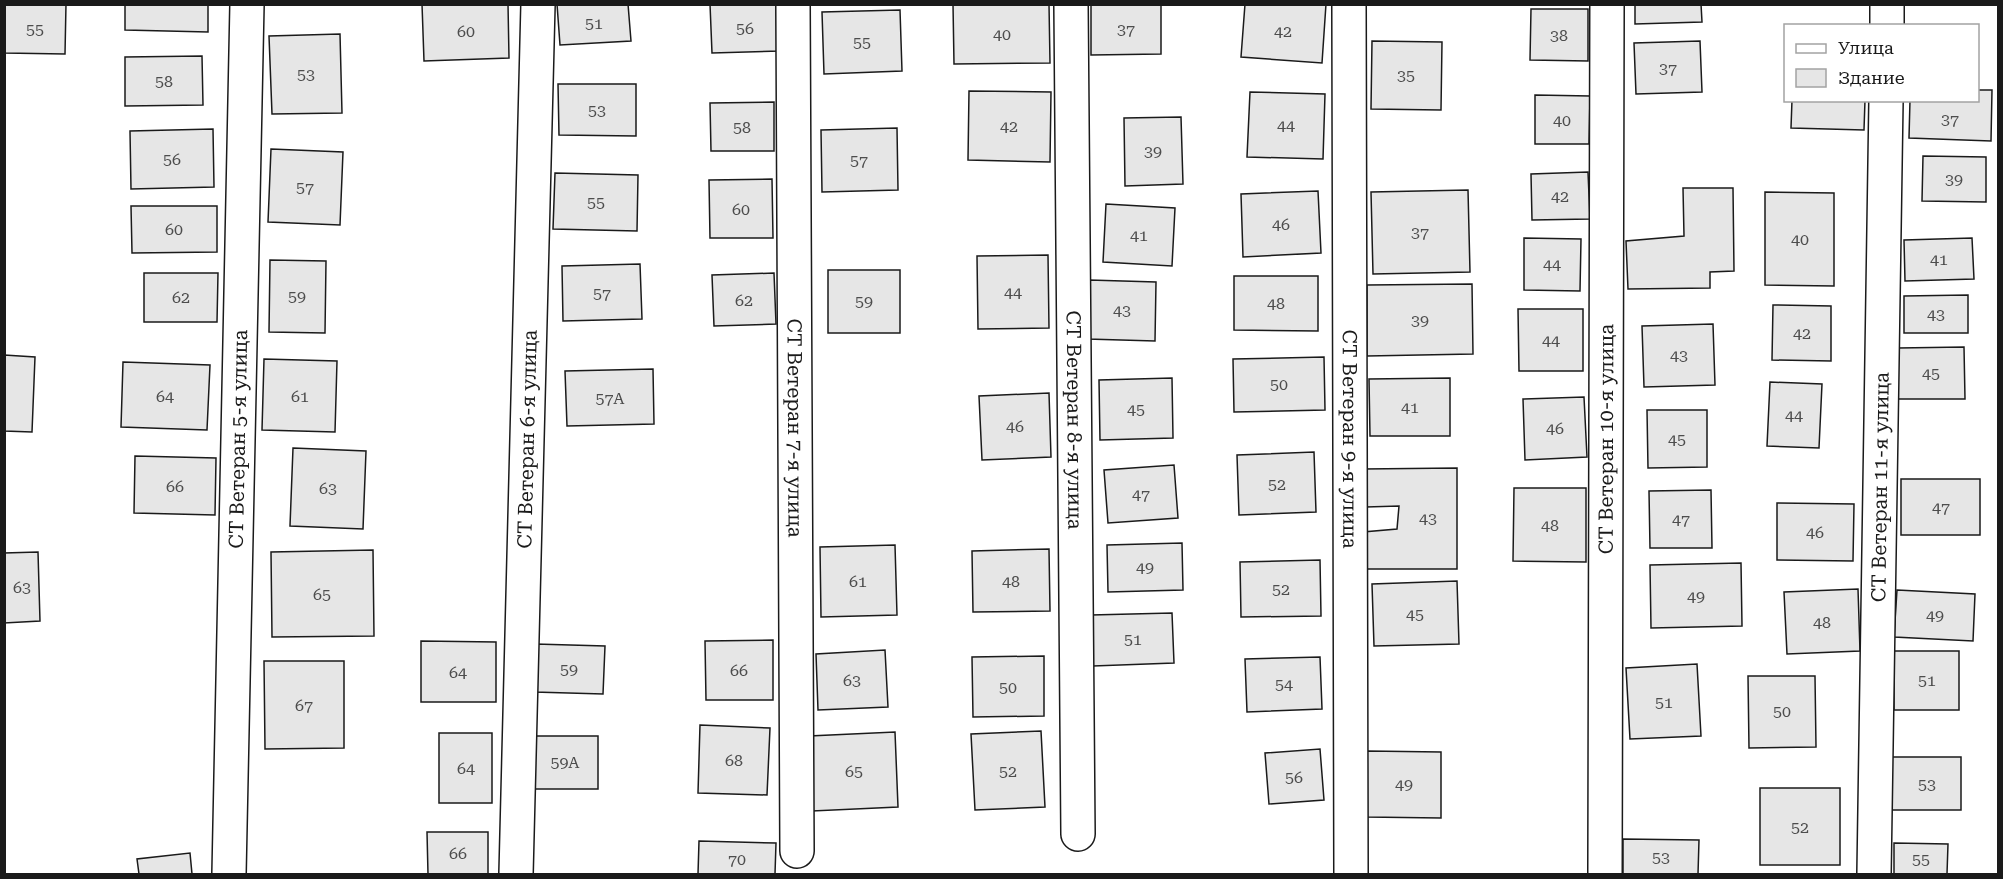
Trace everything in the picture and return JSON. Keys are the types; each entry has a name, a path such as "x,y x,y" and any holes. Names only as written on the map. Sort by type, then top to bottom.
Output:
{"street":[{"name":"СТ Ветеран 5-я улица","path":"230,874 247,4"},
{"name":"СТ Ветеран 6-я улица","path":"516,874 538,4"},
{"name":"СТ Ветеран 7-я улица","path":"793,4 797,851"},
{"name":"СТ Ветеран 8-я улица","path":"1071,4 1078,834"},
{"name":"СТ Ветеран 9-я улица","path":"1349,4 1351,874"},
{"name":"СТ Ветеран 10-я улица","path":"1605,874 1607,4"},
{"path":"1887,4 1887,24"},
{"name":"СТ Ветеран 11-я улица","path":"1874,874 1886,102"}],"building":[{"path":"4,4 66,4 65,54 4,53"},
{"path":"125,4 208,4 208,32 125,30"},
{"path":"422,4 508,4 509,58 424,61"},
{"path":"557,4 628,4 631,41 560,45"},
{"path":"710,4 778,4 780,51 712,53"},
{"path":"953,4 1049,4 1050,63 954,64"},
{"path":"1091,4 1161,4 1161,54 1091,55"},
{"path":"1245,4 1326,4 1322,63 1241,57"},
{"path":"1635,4 1701,4 1702,22 1635,24"},
{"path":"1531,9 1588,9 1588,61 1530,60"},
{"path":"900,10 902,71 824,74 822,12"},
{"path":"340,34 342,113 272,114 269,36"},
{"path":"1372,41 1442,42 1441,110 1371,109"},
{"path":"1700,41 1702,92 1636,94 1634,43"},
{"path":"202,56 203,105 125,106 125,57"},
{"path":"558,84 636,84 636,136 559,135"},
{"path":"1979,90 1992,90 1991,141 1909,138 1910,102 1979,102"},
{"path":"969,91 1051,92 1050,162 968,160"},
{"path":"1250,92 1325,94 1323,159 1247,157"},
{"path":"1535,95 1590,96 1589,144 1535,144"},
{"path":"774,102 774,151 711,151 710,103"},
{"path":"1792,102 1865,102 1864,130 1791,128"},
{"path":"1181,117 1183,184 1125,186 1124,118"},
{"path":"897,128 898,190 822,192 821,130"},
{"path":"213,129 214,187 131,189 130,131"},
{"path":"271,149 343,152 340,225 268,222"},
{"path":"1923,156 1986,157 1986,202 1922,201"},
{"path":"1588,172 1590,219 1532,220 1531,174"},
{"path":"555,173 638,175 637,231 553,229"},
{"path":"772,179 773,238 710,238 709,180"},
{"path":"1683,188 1733,188 1734,271 1710,272 1710,288 1628,289 1626,241 1684,236"},
{"path":"1468,190 1470,272 1373,274 1371,192"},
{"path":"1318,191 1321,253 1243,257 1241,194"},
{"path":"1765,192 1834,193 1834,286 1765,285"},
{"path":"1106,204 1175,208 1172,266 1103,262"},
{"path":"131,206 217,206 217,252 132,253"},
{"path":"1524,238 1581,239 1580,291 1524,290"},
{"path":"1972,238 1974,279 1905,281 1904,240"},
{"path":"1048,255 1049,328 978,329 977,256"},
{"path":"270,260 326,261 325,333 269,332"},
{"path":"640,264 642,319 563,321 562,266"},
{"path":"828,270 900,270 900,333 828,333"},
{"path":"144,273 218,273 217,322 144,322"},
{"path":"774,273 776,324 714,326 712,275"},
{"path":"1234,276 1318,276 1318,331 1234,330"},
{"path":"1089,280 1156,282 1155,341 1087,339"},
{"path":"1472,284 1473,354 1367,356 1367,285"},
{"path":"1968,295 1968,333 1904,333 1904,296"},
{"path":"1773,305 1831,306 1831,361 1772,360"},
{"path":"1518,309 1583,309 1583,371 1519,371"},
{"path":"1713,324 1715,385 1644,387 1642,326"},
{"path":"1964,347 1965,399 1898,399 1898,348"},
{"path":"4,355 35,357 32,432 4,431"},
{"path":"1324,357 1325,410 1234,412 1233,359"},
{"path":"264,359 337,361 335,432 262,430"},
{"path":"123,362 210,365 207,430 121,427"},
{"path":"653,369 654,424 567,426 565,371"},
{"path":"1172,378 1173,438 1100,440 1099,380"},
{"path":"1450,378 1450,436 1370,436 1369,379"},
{"path":"1770,382 1822,384 1819,448 1767,446"},
{"path":"1049,393 1051,457 982,460 979,396"},
{"path":"1584,397 1587,457 1525,460 1523,399"},
{"path":"1647,410 1707,410 1707,467 1648,468"},
{"path":"293,448 366,451 363,529 290,526"},
{"path":"1314,452 1316,512 1239,515 1237,455"},
{"path":"135,456 216,458 215,515 134,513"},
{"path":"1174,465 1178,518 1108,523 1104,470"},
{"path":"1457,468 1457,569 1363,569 1363,532 1397,529 1399,506 1366,507 1363,469"},
{"path":"1901,479 1980,479 1980,535 1901,535"},
{"path":"1514,488 1586,488 1586,562 1513,561"},
{"path":"1711,490 1712,548 1650,548 1649,491"},
{"path":"1777,503 1854,504 1853,561 1777,560"},
{"path":"1182,543 1183,590 1108,592 1107,545"},
{"path":"895,545 897,615 821,617 820,547"},
{"path":"1049,549 1050,611 973,612 972,551"},
{"path":"373,550 374,636 272,637 271,552"},
{"path":"38,552 40,621 4,623 4,553"},
{"path":"1320,560 1321,616 1241,617 1240,562"},
{"path":"1741,563 1742,626 1651,628 1650,565"},
{"path":"1457,581 1459,644 1374,646 1372,584"},
{"path":"1858,589 1860,651 1787,654 1784,592"},
{"path":"1897,590 1975,594 1973,641 1894,637"},
{"path":"1172,613 1174,663 1093,666 1091,615"},
{"path":"773,640 773,700 706,700 705,641"},
{"path":"421,641 496,642 496,702 421,702"},
{"path":"535,644 605,646 603,694 534,692"},
{"path":"885,650 888,707 818,710 816,654"},
{"path":"1894,651 1959,651 1959,710 1894,710"},
{"path":"1044,656 1044,716 973,717 972,657"},
{"path":"1320,657 1322,709 1247,712 1245,659"},
{"path":"264,661 344,661 344,748 265,749"},
{"path":"1697,664 1701,736 1630,739 1626,668"},
{"path":"1748,676 1815,676 1816,747 1749,748"},
{"path":"700,725 770,728 767,795 698,793"},
{"path":"1041,731 1045,807 975,810 971,734"},
{"path":"895,732 898,807 812,811 809,736"},
{"path":"439,733 492,733 492,803 439,803"},
{"path":"532,736 598,736 598,789 532,789"},
{"path":"1320,749 1324,800 1269,804 1265,753"},
{"path":"1367,751 1441,752 1441,818 1366,817"},
{"path":"1892,757 1961,757 1961,810 1892,810"},
{"path":"1760,788 1840,788 1840,865 1760,865"},
{"path":"427,832 488,832 488,874 428,874"},
{"path":"1623,839 1699,840 1698,874 1623,874"},
{"path":"699,841 776,843 775,874 698,874"},
{"path":"1894,843 1948,844 1947,874 1894,874"},
{"path":"190,853 192,874 139,874 137,859"}]}
